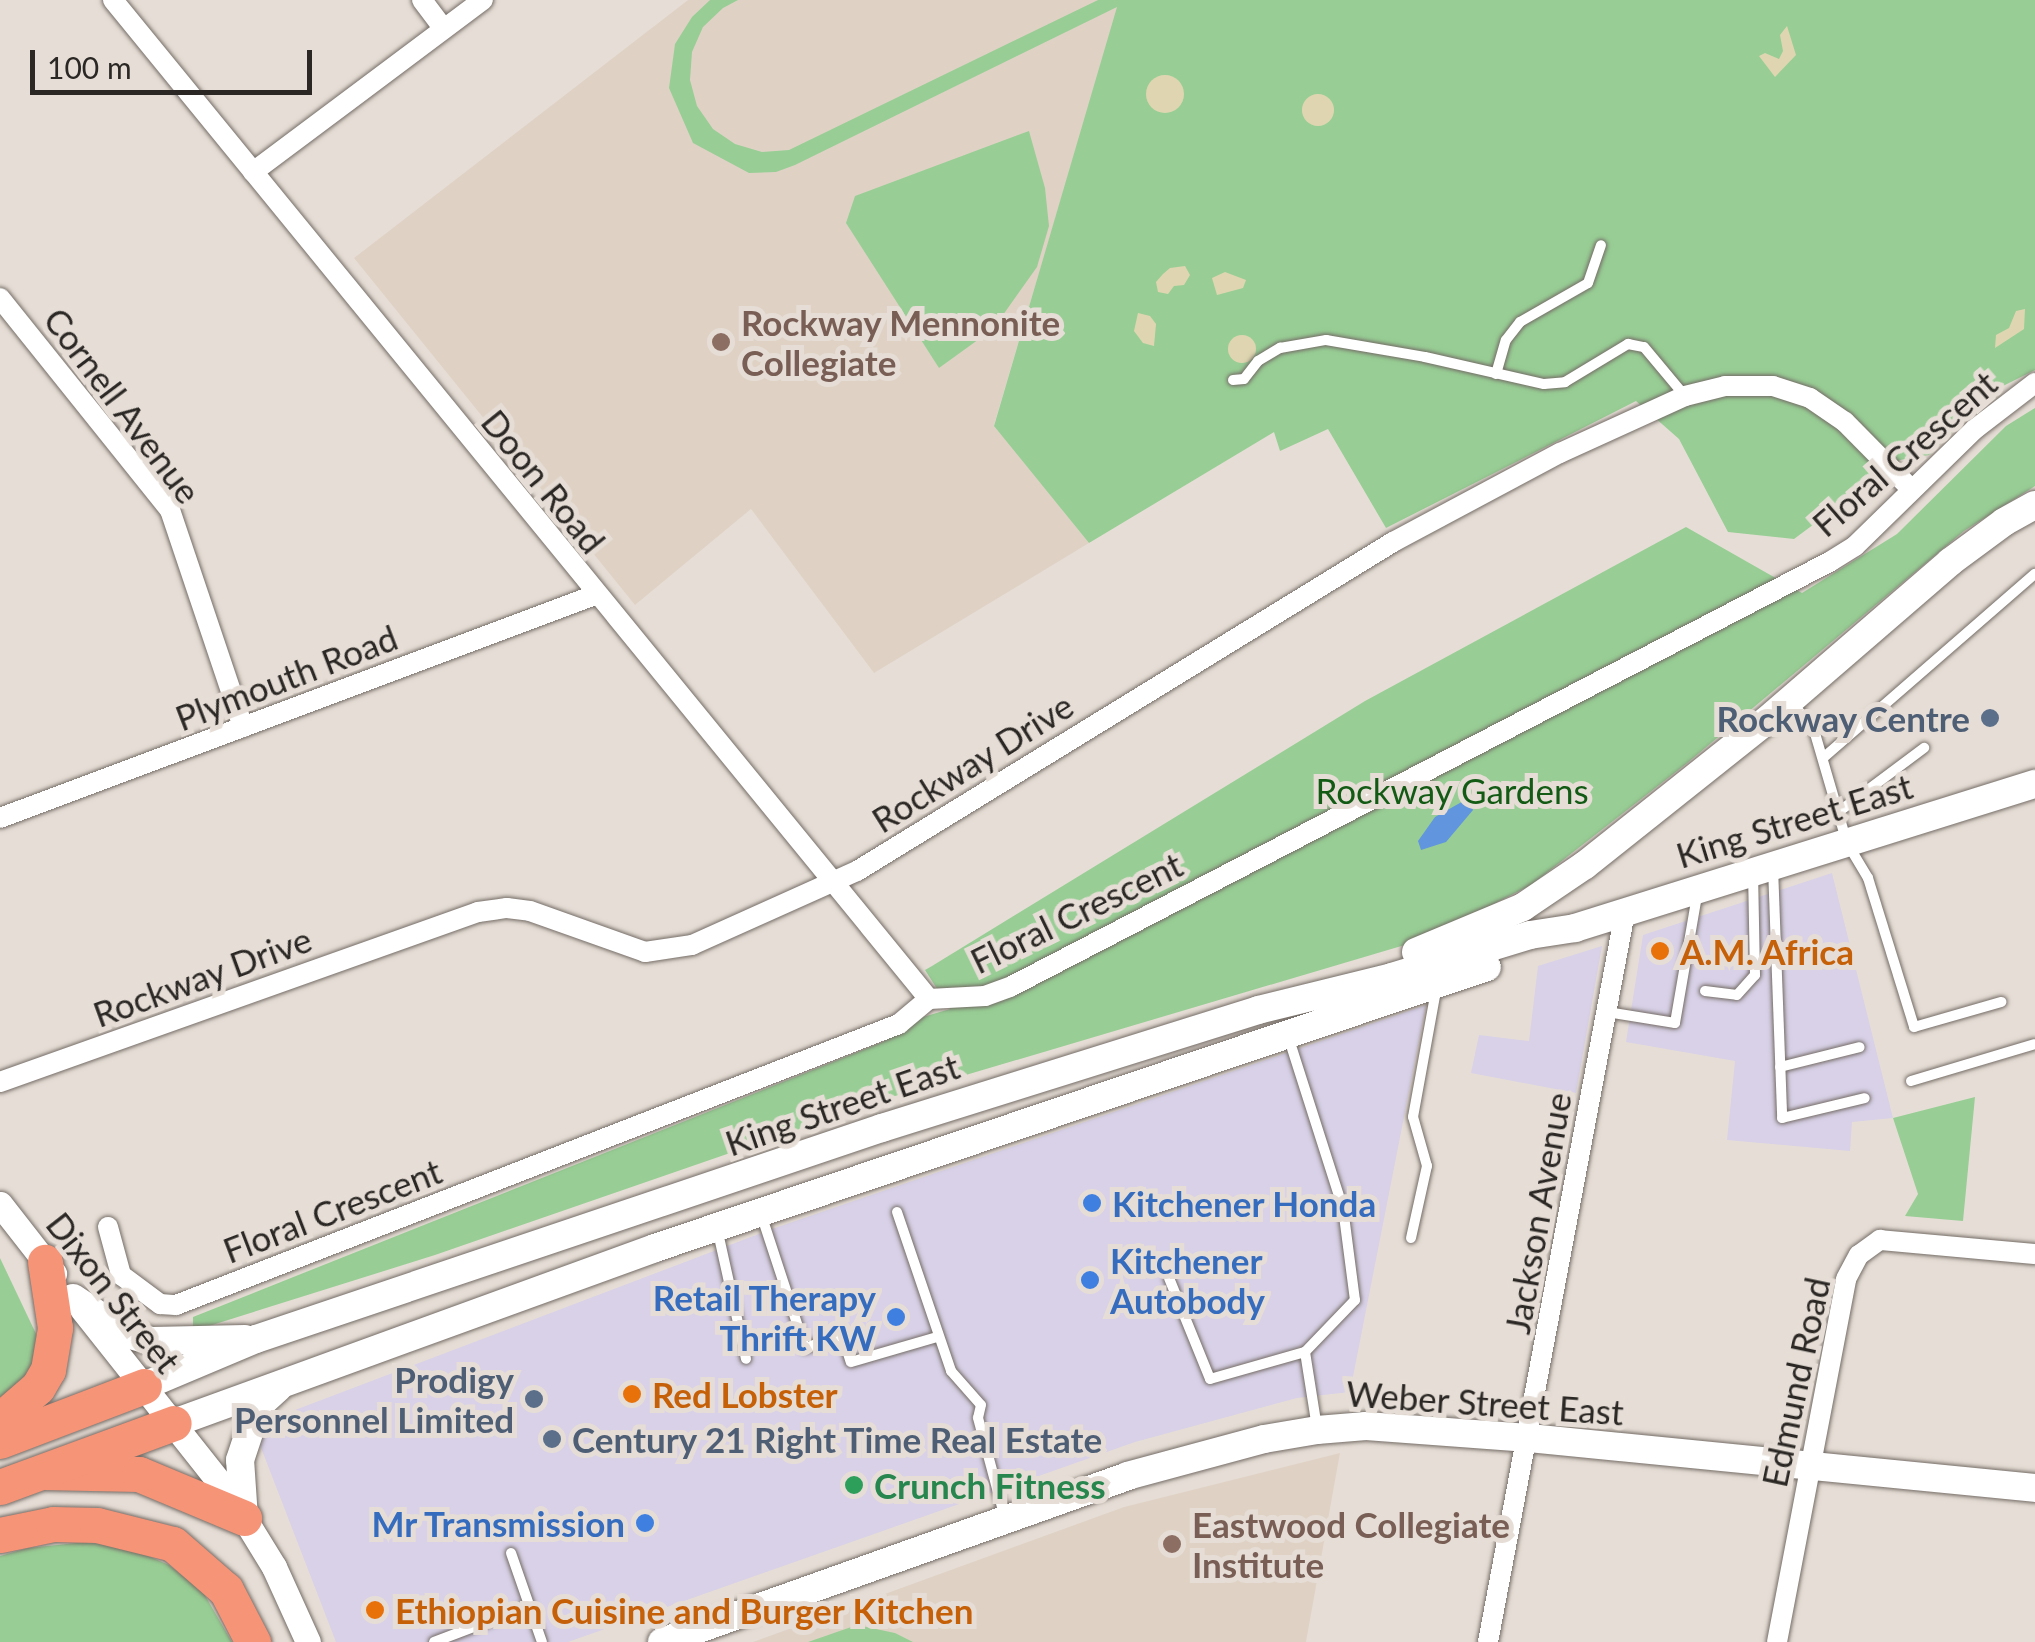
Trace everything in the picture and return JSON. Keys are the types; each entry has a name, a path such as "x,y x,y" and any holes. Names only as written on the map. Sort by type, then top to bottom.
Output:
{"highway":[{"path":"0,1420 38,1388 48,1370 55,1328 45,1262"},
{"path":"0,1441 144,1386"},
{"path":"0,1488 174,1422"},
{"path":"42,1472 139,1474 244,1518"},
{"path":"0,1534 52,1524 97,1525 142,1533 173,1544 226,1590 253,1642"}],"main road":[{"path":"1258,1010 1354,971 1435,946 1523,907 1584,865 1791,700 1950,562 2035,505"},
{"name":"King Street East","path":"144,1386 256,1340 882,1128 1258,1010 1392,977 1530,935 1575,928 2035,784"},
{"name":"King Street East","path":"174,1422 716,1227 1532,952 1575,928"},
{"path":"73,1298 127,1334 152,1341 256,1340"},
{"path":"244,1518 240,1460 245,1440 258,1406 282,1384"},
{"name":"Weber Street East","path":"662,1642 1127,1476 1317,1430 1366,1426 1529,1438 2035,1488"}],"street":[{"name":"Doon Road","path":"113,0 929,998"},
{"path":"422,0 444,29"},
{"path":"253,172 483,0"},
{"name":"Cornell Avenue","path":"0,298 170,510 243,727"},
{"name":"Floral Crescent","path":"108,1227 122,1275 160,1304 176,1305 899,1024 929,998 986,996 1010,987 1831,561 1854,546 2004,404 2035,383"},
{"name":"Rockway Drive","path":"0,1082 478,912 507,908 530,911 645,952 692,944 835,882 1393,542 1560,452 1685,396 1726,386 1773,386 1810,398 1845,422 1912,489"},
{"name":"Plymouth Road","path":"0,818 596,595"},
{"name":"Jackson Avenue","path":"1488,1642 1625,912"},
{"name":"Dixon Street","path":"0,1204 174,1422 244,1518 274,1567 308,1642"},
{"name":"Edmund Road","path":"1777,1642 1846,1279 1859,1255 1880,1240 2035,1254"}],"lane":[{"path":"1496,374 1506,340 1520,322 1588,283 1601,245"},
{"path":"1233,380 1244,379 1258,362 1280,348 1326,340 1544,384 1565,382 1628,344 1644,347 1685,396"},
{"path":"1823,758 2035,574"},
{"path":"1791,700 1814,730 1842,810 1847,843 1868,878 1914,1027 2001,1002"},
{"path":"1842,810 1924,748"},
{"path":"1705,991 1737,996 1745,992 1755,975 1763,869"},
{"path":"1763,869 1782,1118 1865,1098"},
{"path":"1606,1012 1674,1024 1698,889"},
{"path":"1411,1238 1427,1166 1413,1117 1437,984"},
{"path":"1170,1278 1210,1379 1305,1352 1355,1300 1344,1208 1288,1035"},
{"path":"1911,1081 2035,1044"},
{"path":"1780,1067 1860,1047"},
{"path":"760,1212 805,1348 842,1335 850,1362 938,1337"},
{"path":"897,1212 952,1371 980,1406 978,1418 1005,1518"},
{"path":"716,1227 746,1359"},
{"path":"1305,1352 1317,1430"},
{"path":"511,1553 542,1642"},
{"path":"434,1642 529,1606"}],"shaded area":[{"name":"Rockway Mennonite Collegiate","path":"688,0 1120,0 994,425 1089,543 874,673 751,509 635,605 354,258"},
{"path":"1832,873 1893,1118 1852,1122 1850,1151 1727,1140 1735,1061 1626,1042 1643,935"},
{"path":"1602,946 1576,1093 1471,1073 1479,1035 1529,1041 1538,966"},
{"path":"1426,1005 1350,1392 1297,1398 1135,1442 568,1642 336,1642 258,1440 266,1421 772,1229"},
{"name":"Eastwood Collegiate Institute","path":"1340,1453 1306,1642 753,1642 1124,1507"}],"green space":[{"path":"710,0 738,0 703,27 692,52 690,80 697,106 713,129 735,144 762,152 789,150 1098,0 2035,0 2035,370 1997,389 1929,455 1900,460 1794,539 1728,532 1679,439 1636,401 1386,528 1328,429 1280,451 1274,432 1089,543 994,426 1117,7 795,165 776,172 749,173 693,143 669,88 675,44 692,17"},
{"path":"1029,131 1045,188 1049,226 1037,267 993,329 939,368 846,223 855,196"},
{"name":"Rockway Gardens","path":"2035,408 2035,486 1964,531 1686,764 1531,885 1425,939 895,1096 435,1255 193,1331 193,1317 883,1042 923,1017 950,1009 925,970 1365,701 1686,527 1802,593 1897,534 2006,426"},
{"path":"1975,1097 1963,1221 1905,1216 1918,1194 1893,1118"},
{"path":"0,1258 39,1340 36,1360 27,1378 0,1398"},
{"path":"86,1542 132,1549 169,1565 203,1592 232,1642 0,1642 0,1556 28,1548"},
{"path":"857,1625 895,1633 913,1642 808,1642"}],"sand":[{"path":"1787,26 1796,55 1775,77 1759,56 1765,53 1779,59 1783,51 1780,35"},
{"path":"1165,75 1179,80 1184,94 1179,108 1165,113 1151,108 1146,94 1151,80"},
{"path":"1318,94 1329,99 1334,110 1329,121 1318,126 1307,121 1302,110 1307,99"},
{"path":"1185,266 1190,275 1184,285 1174,286 1168,294 1158,292 1156,282 1163,274 1170,268"},
{"path":"1225,272 1246,280 1243,288 1217,295 1212,278"},
{"path":"2025,309 2024,329 1995,348 1996,335 2009,328 2016,311"},
{"path":"1138,313 1150,316 1156,324 1154,346 1143,343 1134,331"},
{"path":"1242,335 1252,339 1256,349 1252,359 1242,363 1232,359 1228,349 1232,339"}],"water":[{"path":"1467,799 1473,810 1446,842 1421,850 1418,841 1435,817"}],"place":[{"name":"Rockway Mennonite Collegiate","path":"721,342"},
{"name":"Rockway Centre","path":"1990,718"},
{"name":"A.M. Africa","path":"1660,951"},
{"name":"Kitchener Honda","path":"1092,1203"},
{"name":"Kitchener Autobody","path":"1090,1280"},
{"name":"Retail Therapy Thrift KW","path":"896,1317"},
{"name":"Red Lobster","path":"632,1394"},
{"name":"Prodigy Personnel Limited","path":"534,1399"},
{"name":"Century 21 Right Time Real Estate","path":"552,1439"},
{"name":"Crunch Fitness","path":"854,1485"},
{"name":"Mr Transmission","path":"645,1523"},
{"name":"Eastwood Collegiate Institute","path":"1172,1544"},
{"name":"Ethiopian Cuisine and Burger Kitchen","path":"375,1610"}]}
